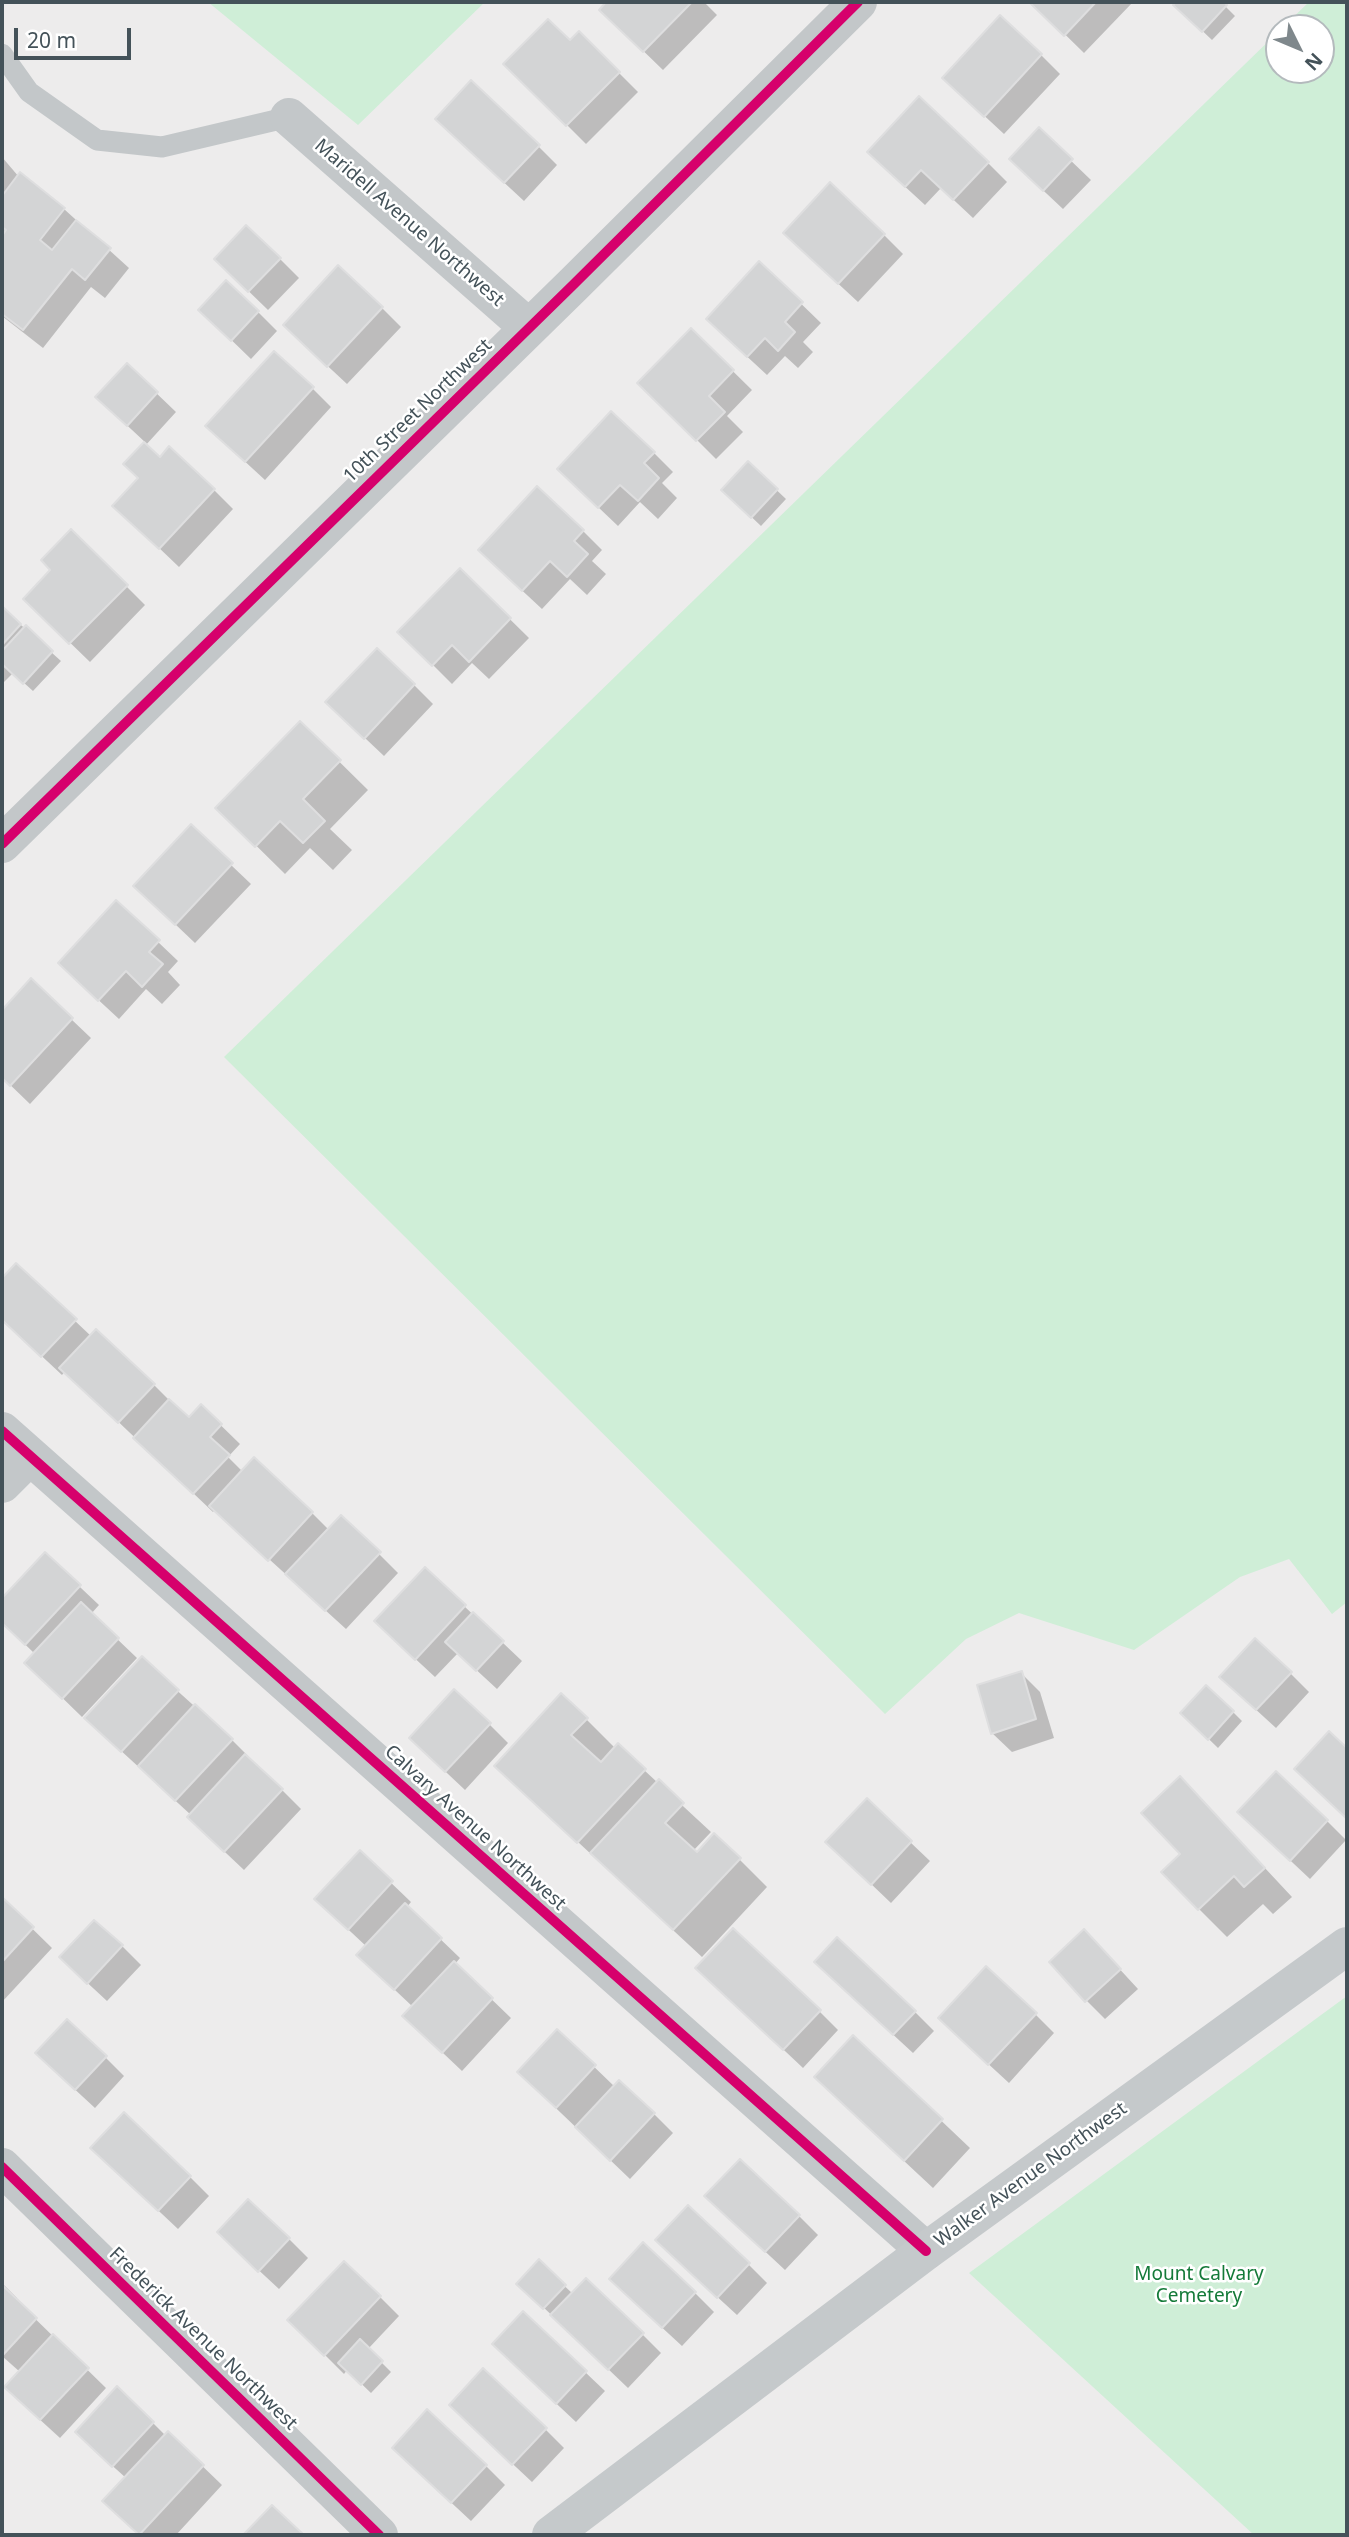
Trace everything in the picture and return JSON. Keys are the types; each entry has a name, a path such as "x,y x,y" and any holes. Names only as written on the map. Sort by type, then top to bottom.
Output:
{"main road":[{"name":"Walker Avenue Northwest","path":"551,2535 926,2251 1347,1946"}],"street":[{"name":"10th Street Northwest","path":"2,844 858,2"},
{"name":"Maridell Avenue Northwest","path":"289,117 529,328"},
{"name":"Calvary Avenue Northwest","path":"2,1431 926,2251"},
{"path":"2,1484 30,1456"},
{"name":"Frederick Avenue Northwest","path":"2,2167 379,2535"}],"lane":[{"path":"2,54 29,92 97,140 162,147 289,117"}],"green space":[{"path":"208,2 485,2 358,125"},
{"path":"1309,2 1347,2 1347,1602 1332,1614 1289,1559 1240,1577 1134,1650 1019,1613 966,1639 885,1714 224,1057 1265,45 1265,84 1335,84 1335,14 1297,14"},
{"name":"Mount Calvary Cemetery","path":"1347,1996 1347,2535 1254,2535 969,2273"}],"building":[{"path":"606,2 692,2 643,52 599,10"},
{"path":"1029,2 1096,2 1064,36"},
{"path":"1176,2 1224,2 1227,5 1202,32 1173,5"},
{"path":"1000,15 1042,54 984,117 942,78"},
{"path":"548,19 570,40 579,31 620,72 566,126 503,64"},
{"path":"471,80 540,145 504,183 435,119"},
{"path":"919,96 989,162 953,200 921,170 905,187 867,152"},
{"path":"1039,127 1073,159 1043,191 1009,159"},
{"path":"20,172 65,208 40,240 52,250 76,220 111,248 85,280 72,269 23,330 2,314 2,236 6,230 2,227 2,196"},
{"path":"830,182 885,234 838,284 783,233"},
{"path":"246,225 281,258 248,292 214,259"},
{"path":"759,261 803,302 785,322 795,332 778,351 765,338 747,357 706,319"},
{"path":"338,265 383,307 327,367 283,325"},
{"path":"226,280 259,311 231,341 198,310"},
{"path":"691,328 734,370 709,396 725,412 696,441 637,383"},
{"path":"274,351 314,387 245,462 205,426"},
{"path":"127,363 158,392 127,426 95,397"},
{"path":"611,411 655,452 644,463 659,478 638,501 620,485 598,508 557,469"},
{"path":"144,442 160,457 169,446 215,489 159,549 112,506 138,478 123,464"},
{"path":"748,461 778,489 751,518 721,490"},
{"path":"537,486 584,530 574,541 588,554 567,577 550,561 522,591 478,550"},
{"path":"71,529 128,585 69,644 23,599 50,570 41,560"},
{"path":"460,568 511,618 469,662 452,645 432,666 397,632"},
{"path":"2,606 21,624 2,645"},
{"path":"26,625 53,651 23,684 2,664 2,651"},
{"path":"377,648 415,684 364,739 325,702"},
{"path":"300,721 341,760 303,799 325,821 303,843 280,821 255,847 215,808"},
{"path":"191,824 233,863 175,925 133,886"},
{"path":"116,900 160,940 149,952 163,964 142,987 126,971 98,1001 58,963"},
{"path":"31,978 73,1018 10,1086 2,1078 2,1010"},
{"path":"16,1263 77,1319 41,1357 2,1320 2,1278"},
{"path":"96,1329 155,1384 118,1423 59,1368"},
{"path":"169,1399 189,1417 201,1404 222,1424 210,1437 230,1455 193,1494 133,1438"},
{"path":"254,1457 313,1512 268,1561 209,1506"},
{"path":"341,1515 381,1552 325,1611 285,1574"},
{"path":"45,1552 81,1585 25,1645 2,1623 2,1598"},
{"path":"425,1567 466,1605 415,1660 374,1621"},
{"path":"81,1602 119,1638 62,1699 24,1663"},
{"path":"473,1612 504,1641 476,1671 445,1642"},
{"path":"1255,1638 1292,1672 1256,1710 1219,1677"},
{"path":"142,1656 179,1690 121,1752 84,1718"},
{"path":"1022,1671 1036,1719 991,1734 977,1685"},
{"path":"1206,1685 1234,1711 1208,1740 1180,1713"},
{"path":"454,1689 491,1723 445,1772 409,1738"},
{"path":"561,1693 588,1718 571,1735 601,1762 618,1743 646,1769 577,1843 494,1766"},
{"path":"195,1704 233,1739 175,1801 138,1766"},
{"path":"1329,1731 1347,1748 1347,1819 1294,1769"},
{"path":"245,1754 283,1789 224,1852 187,1817"},
{"path":"1276,1771 1328,1820 1290,1861 1237,1812"},
{"path":"1180,1776 1265,1868 1244,1887 1234,1876 1198,1910 1161,1872 1180,1854 1141,1813"},
{"path":"659,1779 684,1803 665,1823 697,1852 714,1833 741,1858 673,1930 590,1853"},
{"path":"867,1798 912,1841 871,1885 825,1842"},
{"path":"360,1850 393,1881 348,1930 314,1899"},
{"path":"2,1897 34,1927 2,1962"},
{"path":"405,1903 442,1938 394,1990 356,1955"},
{"path":"94,1920 123,1945 87,1984 59,1957"},
{"path":"733,1928 821,2010 783,2050 695,1968"},
{"path":"1084,1929 1121,1969 1085,2002 1049,1962"},
{"path":"837,1937 916,2011 893,2035 814,1962"},
{"path":"454,1961 493,1998 442,2053 402,2016"},
{"path":"986,1966 1037,2013 988,2065 938,2018"},
{"path":"67,2019 107,2056 75,2090 35,2053"},
{"path":"557,2029 596,2065 556,2108 517,2072"},
{"path":"853,2035 943,2119 904,2161 814,2077"},
{"path":"619,2080 655,2113 610,2161 575,2127"},
{"path":"124,2112 191,2176 158,2211 90,2148"},
{"path":"740,2159 800,2215 765,2252 704,2196"},
{"path":"248,2199 290,2238 258,2272 217,2232"},
{"path":"688,2205 750,2263 717,2298 655,2240"},
{"path":"643,2242 696,2292 662,2328 609,2279"},
{"path":"539,2259 566,2285 543,2309 516,2284"},
{"path":"344,2261 381,2296 324,2356 287,2320"},
{"path":"586,2278 644,2333 608,2370 550,2315"},
{"path":"2,2285 37,2318 2,2356"},
{"path":"523,2311 587,2371 556,2404 492,2344"},
{"path":"53,2334 89,2368 40,2420 4,2387"},
{"path":"360,2339 383,2361 361,2385 338,2363"},
{"path":"483,2368 547,2428 512,2465 449,2405"},
{"path":"117,2386 154,2422 112,2467 75,2432"},
{"path":"427,2409 487,2465 451,2503 392,2448"},
{"path":"168,2431 204,2465 139,2535 102,2501"},
{"path":"272,2505 304,2535 243,2535"}],"cycle path":[{"path":"2,844 858,2"},
{"path":"2,1431 926,2251"},
{"path":"2,2167 379,2535"}]}
